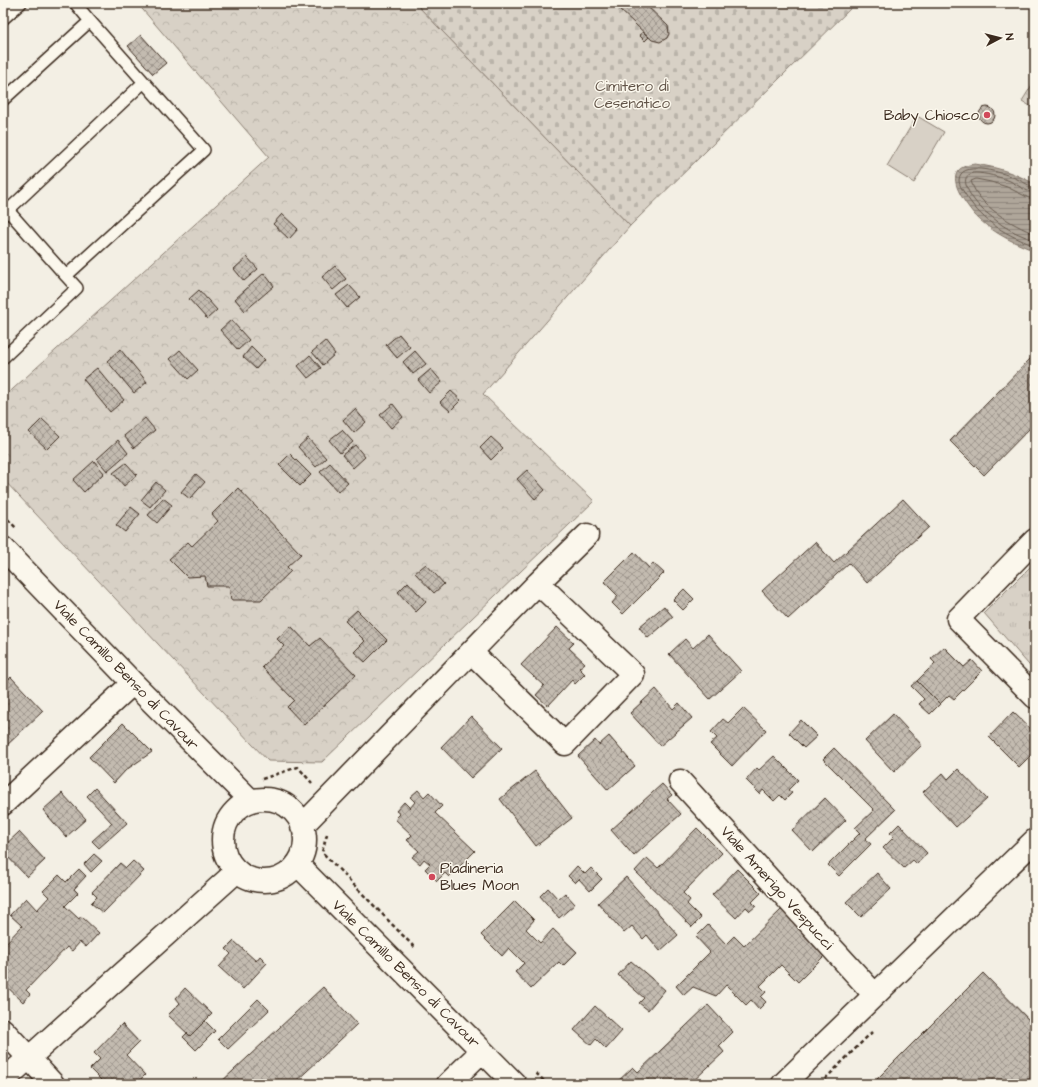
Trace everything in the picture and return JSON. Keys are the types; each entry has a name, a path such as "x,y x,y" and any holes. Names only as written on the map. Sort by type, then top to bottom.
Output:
{"street":[{"path":"302,826 328,801 538,583 587,536"},
{"path":"1035,540 958,619 1035,697"},
{"name":"Viale Camillo Benso di Cavour","path":"3,548 133,683 251,801"},
{"path":"471,652 565,744 632,674 538,583"},
{"path":"3,804 133,683"},
{"name":"Viale Amerigo Vespucci","path":"680,781 874,994"},
{"path":"264,799 276,801 287,807 296,815 302,826 304,846 296,864 287,874 274,880 261,881 248,878 237,871 229,861 224,850 223,838 225,826 231,815 240,807 251,801 264,799"},
{"path":"782,1084 1035,840"},
{"name":"Viale Camillo Benso di Cavour","path":"296,864 515,1084"},
{"path":"3,1081 237,871"},
{"path":"3,1030 53,1084"},
{"path":"448,1084 482,1051"}],"lane":[{"path":"3,19 21,3"},
{"path":"66,276 204,150 75,3"},
{"path":"3,100 90,21"},
{"path":"3,358 77,288 5,210 144,82"}],"path":[{"path":"3,514 19,531"},
{"path":"258,780 298,767 335,808 322,852 421,954"},
{"path":"536,1073 547,1084"}],"green space":[{"path":"137,3 415,3 630,226 483,394 594,501 322,762 268,761 3,479 3,398 269,157"},
{"name":"Cimitero di Cesenatico","path":"415,3 856,3 630,226"},
{"path":"1035,80 1035,109 1022,101"},
{"path":"917,116 944,132 914,183 887,166"},
{"path":"1035,562 1035,672 984,613"}],"water":[{"path":"975,164 1006,171 1035,184 1035,251 1003,237 979,219 967,205 957,188 956,176 958,171 962,168"}],"building":[{"path":"625,3 644,3 668,26 669,34 667,38 660,42 652,40 619,9"},
{"path":"643,32 649,37 645,41 639,35"},
{"path":"141,35 166,63 153,74 128,46"},
{"name":"Baby Chiosco","path":"987,107 993,109 995,115 993,121 987,123 981,121 979,115 981,109"},
{"path":"282,214 298,229 289,239 273,224"},
{"path":"247,257 258,269 244,281 234,269"},
{"path":"335,266 346,279 333,290 322,277"},
{"path":"264,273 274,286 245,311 235,299"},
{"path":"349,285 360,297 347,308 336,295"},
{"path":"199,290 217,310 207,319 189,299"},
{"path":"231,320 249,340 238,350 220,330"},
{"path":"399,334 410,347 397,358 386,345"},
{"path":"325,341 335,354 323,365 312,352"},
{"path":"251,347 264,360 256,369 243,357"},
{"path":"120,349 147,382 134,393 107,361"},
{"path":"180,350 198,370 188,379 170,359"},
{"path":"415,351 426,364 413,374 403,362"},
{"path":"1035,354 1035,423 984,475 950,441"},
{"path":"310,355 321,368 308,378 298,366"},
{"path":"97,368 124,400 110,412 83,379"},
{"path":"431,369 442,382 429,393 418,380"},
{"path":"451,391 461,400 450,411 440,402"},
{"path":"393,404 403,417 391,428 380,415"},
{"path":"355,409 366,422 354,433 343,420"},
{"path":"145,418 155,430 134,448 124,436"},
{"path":"42,419 60,436 47,449 29,432"},
{"path":"342,430 353,442 340,453 329,440"},
{"path":"491,437 503,448 491,460 480,448"},
{"path":"308,438 326,458 316,467 298,447"},
{"path":"118,440 128,453 107,471 97,459"},
{"path":"355,445 365,457 353,468 342,455"},
{"path":"290,454 311,475 300,486 279,465"},
{"path":"94,461 104,473 84,492 73,480"},
{"path":"126,463 137,475 124,486 113,473"},
{"path":"330,463 348,483 338,492 320,472"},
{"path":"527,470 545,490 535,499 517,479"},
{"path":"196,474 205,482 190,499 181,492"},
{"path":"156,482 165,490 150,507 141,500"},
{"path":"238,488 301,554 287,567 291,571 261,600 231,600 229,586 207,586 205,576 187,577 169,559 188,542 192,546 218,521 212,514"},
{"path":"163,498 172,505 157,523 148,515"},
{"path":"903,499 929,527 867,583 849,563 788,619 762,591 815,542 834,563"},
{"path":"131,507 140,514 125,532 116,525"},
{"path":"634,552 649,568 653,563 664,573 623,614 612,603 618,596 604,582"},
{"path":"426,564 444,584 434,593 415,573"},
{"path":"408,582 426,602 416,612 398,592"},
{"path":"684,589 694,599 683,610 673,600"},
{"path":"664,606 673,617 648,638 639,627"},
{"path":"357,610 387,640 365,662 354,652 365,641 345,621"},
{"path":"291,626 310,646 320,638 356,675 304,725 287,707 294,700 262,667 284,646 277,639"},
{"path":"557,627 574,643 569,648 585,663 579,668 585,674 575,684 572,680 548,706 536,695 544,686 521,665"},
{"path":"708,634 741,671 710,699 669,654 685,639 693,648"},
{"path":"944,647 964,667 972,660 982,671 954,699 949,695 940,704 917,681 935,663 931,659"},
{"path":"11,677 43,711 3,749 3,685"},
{"path":"917,681 940,704 930,714 919,704 924,699 911,686"},
{"path":"656,689 673,709 679,703 692,718 660,746 630,713"},
{"path":"743,708 766,730 732,766 710,744 717,738 711,732 723,719 728,723"},
{"path":"1013,712 1035,733 1035,751 1019,767 989,737"},
{"path":"893,714 922,745 894,772 865,741"},
{"path":"471,716 502,748 471,778 441,747"},
{"path":"801,720 817,736 804,748 789,733"},
{"path":"123,723 152,752 126,770 114,783 89,757"},
{"path":"609,736 635,766 608,790 578,756 595,740 599,745"},
{"path":"834,748 895,810 865,839 871,844 839,876 828,865 860,833 855,828 874,810 823,759"},
{"path":"774,756 798,780 788,790 792,793 785,800 780,795 774,801 763,790 760,794 746,780 757,768 759,770"},
{"path":"958,769 987,799 956,827 923,792 943,773 948,779"},
{"path":"535,771 572,818 536,846 500,799"},
{"path":"662,784 672,795 667,799 681,814 634,856 611,830"},
{"path":"95,788 127,823 99,848 92,841 112,823 87,796"},
{"path":"418,790 424,797 429,792 442,806 435,813 475,851 449,877 445,873 437,881 425,869 430,864 424,859 420,864 412,857 419,851 407,840 412,835 395,819 400,814 396,811 404,802 410,808 415,802 410,797"},
{"path":"62,793 86,819 66,837 43,810"},
{"path":"825,798 846,820 813,852 792,830"},
{"path":"899,824 927,853 917,864 913,860 904,868 883,848 894,837 890,833"},
{"path":"697,828 722,853 683,893 690,900 687,904 701,918 692,927 635,871 647,858 658,868"},
{"path":"19,832 45,860 27,877 3,852 3,847"},
{"path":"94,854 102,861 91,872 84,864"},
{"path":"133,861 144,871 103,913 91,903 97,897 92,892 120,863 126,868"},
{"path":"577,866 585,874 591,868 602,879 590,891 579,879 575,883 568,876"},
{"path":"79,869 86,876 74,889 78,893 65,906 79,919 81,916 99,933 86,947 80,942 72,951 67,947 26,990 30,994 23,1002 3,983 3,977 7,973 3,969 3,946 22,926 10,915 26,898 37,910 49,897 43,891 59,875 66,882"},
{"path":"737,869 761,893 752,902 756,906 750,911 746,907 736,918 712,895"},
{"path":"877,873 891,889 861,917 846,902"},
{"path":"626,877 678,935 660,951 647,935 643,939 632,926 624,933 598,903"},
{"path":"548,888 558,899 565,893 575,904 559,918 540,896"},
{"path":"515,901 534,920 526,929 540,943 553,929 577,952 563,966 559,962 531,989 515,972 524,963 509,948 502,956 481,935"},
{"path":"782,909 826,954 798,982 781,965 760,986 766,992 761,997 766,1002 759,1009 751,1000 746,1005 726,985 716,996 693,987 684,995 676,986 710,952 696,937 708,925 726,944 734,936 744,946"},
{"path":"234,941 256,961 260,956 267,963 243,989 219,967 231,954 226,949"},
{"path":"631,961 665,990 648,1010 639,1003 644,998 618,975"},
{"path":"983,973 1035,1026 1035,1066 1031,1070 1035,1074 1035,1077 1028,1084 882,1084 877,1079"},
{"path":"323,987 357,1024 320,1059 293,1084 219,1084"},
{"path":"185,988 212,1014 190,1036 168,1015 180,1003 176,998"},
{"path":"258,999 269,1010 228,1049 218,1039"},
{"path":"708,1005 733,1032 719,1046 724,1052 690,1084 615,1084 633,1067 638,1072"},
{"path":"595,1006 622,1031 606,1049 596,1039 591,1045 574,1030"},
{"path":"205,1021 215,1031 196,1050 183,1037 187,1033 190,1036"},
{"path":"122,1024 139,1042 126,1055 145,1075 136,1084 105,1084 90,1069 100,1059 94,1053"}],"place":[{"name":"Baby Chiosco","path":"987,115"},
{"name":"Piadineria Blues Moon","path":"432,877"}]}
